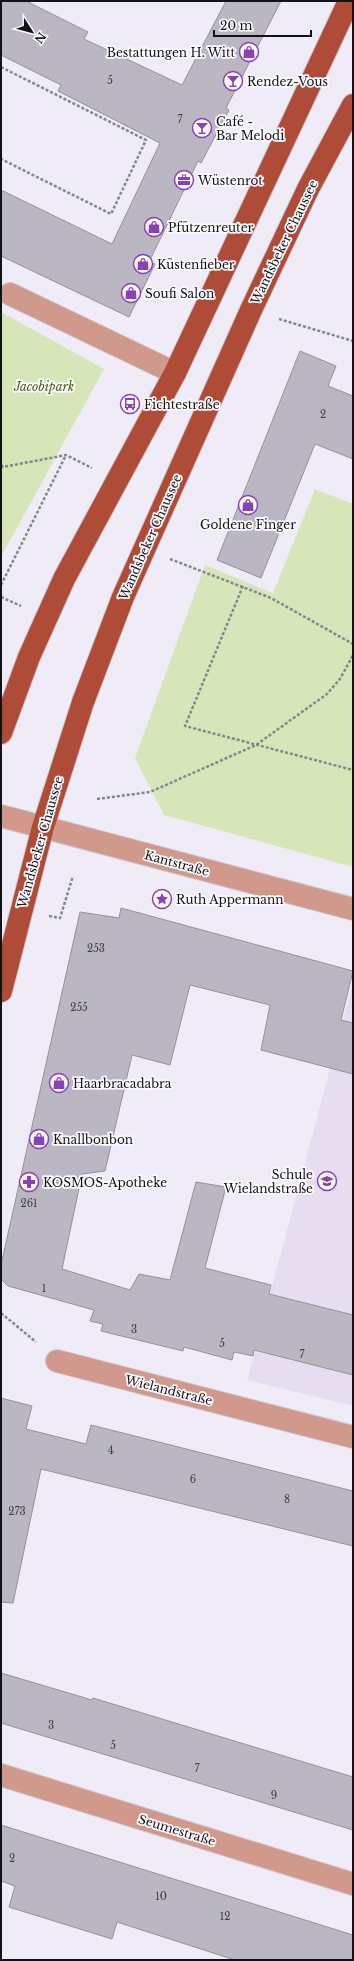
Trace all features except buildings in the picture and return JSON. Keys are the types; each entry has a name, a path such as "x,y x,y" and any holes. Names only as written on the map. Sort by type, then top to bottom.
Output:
{"main road":[{"path":"1,733 27,664 64,580 175,373 349,1"},
{"name":"Wandsbeker Chaussee","path":"1,991 43,827 83,702 144,549 251,310 308,189 353,104"}],"street":[{"path":"10,294 175,373"},
{"name":"Kantstraße","path":"1,816 353,909"},
{"name":"Wielandstraße","path":"57,1361 353,1437"},
{"name":"Seumestraße","path":"1,1775 353,1884"}],"path":[{"path":"1,67 146,140 111,214 1,160"},
{"path":"251,310 353,341"},
{"path":"1,585 66,455 2,467"},
{"path":"144,549 271,598 353,644"},
{"path":"243,586 185,726 353,770"},
{"path":"97,799 150,792 256,745 327,694 340,679 353,655"},
{"path":"44,915 60,918 73,876"},
{"path":"1,1313 57,1361"}],"shaded area":[{"name":"Schule Wielandstraße","path":"353,982 353,1406 247,1380"}],"green space":[{"name":"Jacobipark","path":"1,312 104,369 1,557"},
{"path":"315,489 353,504 353,867 164,815 135,758 205,565 273,593"}],"place":[{"name":"Bestattungen H. Witt","path":"249,52"},
{"name":"Rendez-Vous","path":"233,81"},
{"name":"Café - Bar Melodi","path":"202,128"},
{"name":"Wüstenrot","path":"184,180"},
{"name":"Pfützenreuter","path":"154,227"},
{"name":"Küstenfieber","path":"143,264"},
{"name":"Soufi Salon","path":"131,293"},
{"name":"Fichtestraße","path":"130,404"},
{"name":"Goldene Finger","path":"248,505"},
{"name":"Ruth Appermann","path":"162,899"},
{"name":"Haarbracadabra","path":"59,1083"},
{"name":"Knallbonbon","path":"39,1139"},
{"name":"Schule Wielandstraße","path":"327,1181"},
{"name":"KOSMOS-Apotheke","path":"29,1182"}]}
